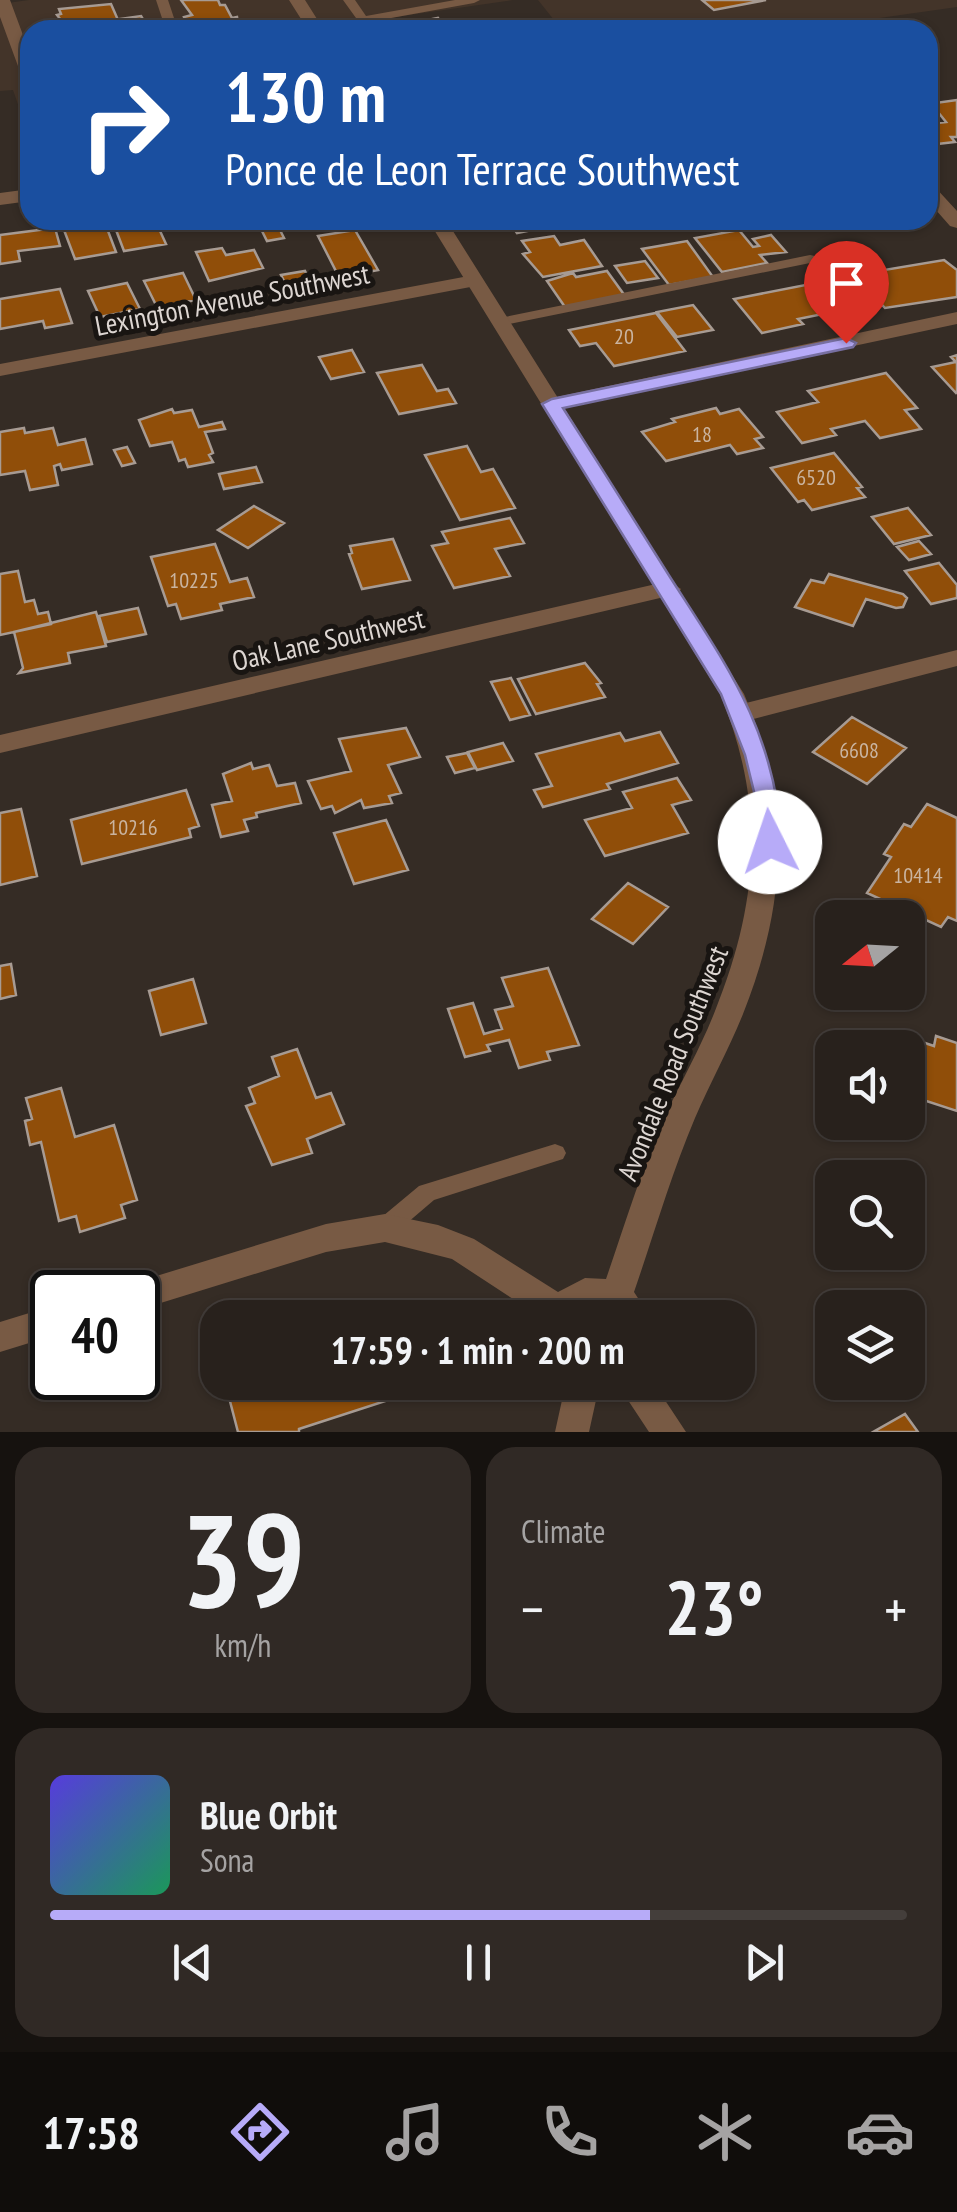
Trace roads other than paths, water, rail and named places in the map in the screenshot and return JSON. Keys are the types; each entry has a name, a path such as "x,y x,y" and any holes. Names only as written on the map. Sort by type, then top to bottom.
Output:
{"street":[{"path":"2,0 20,50"},
{"path":"938,201 957,222"},
{"name":"Avondale Road Southwest","path":"442,230 669,589 742,713 766,796 770,842 759,913 730,1011 675,1128 628,1300"},
{"name":"Lexington Avenue Southwest","path":"0,370 474,281"},
{"path":"552,404 957,318"},
{"name":"Oak Lane Southwest","path":"0,744 669,589"},
{"path":"742,713 957,658"},
{"path":"160,1289 326,1238 385,1228 438,1239 463,1249 538,1300"},
{"path":"572,1300 588,1292 610,1300"},
{"path":"0,1338 30,1328"},
{"path":"572,1432 579,1400"},
{"path":"646,1400 669,1432"}],"lane":[{"path":"349,0 363,20 474,0"},
{"path":"500,322 810,258"},
{"path":"385,1228 427,1194 555,1153"}]}
